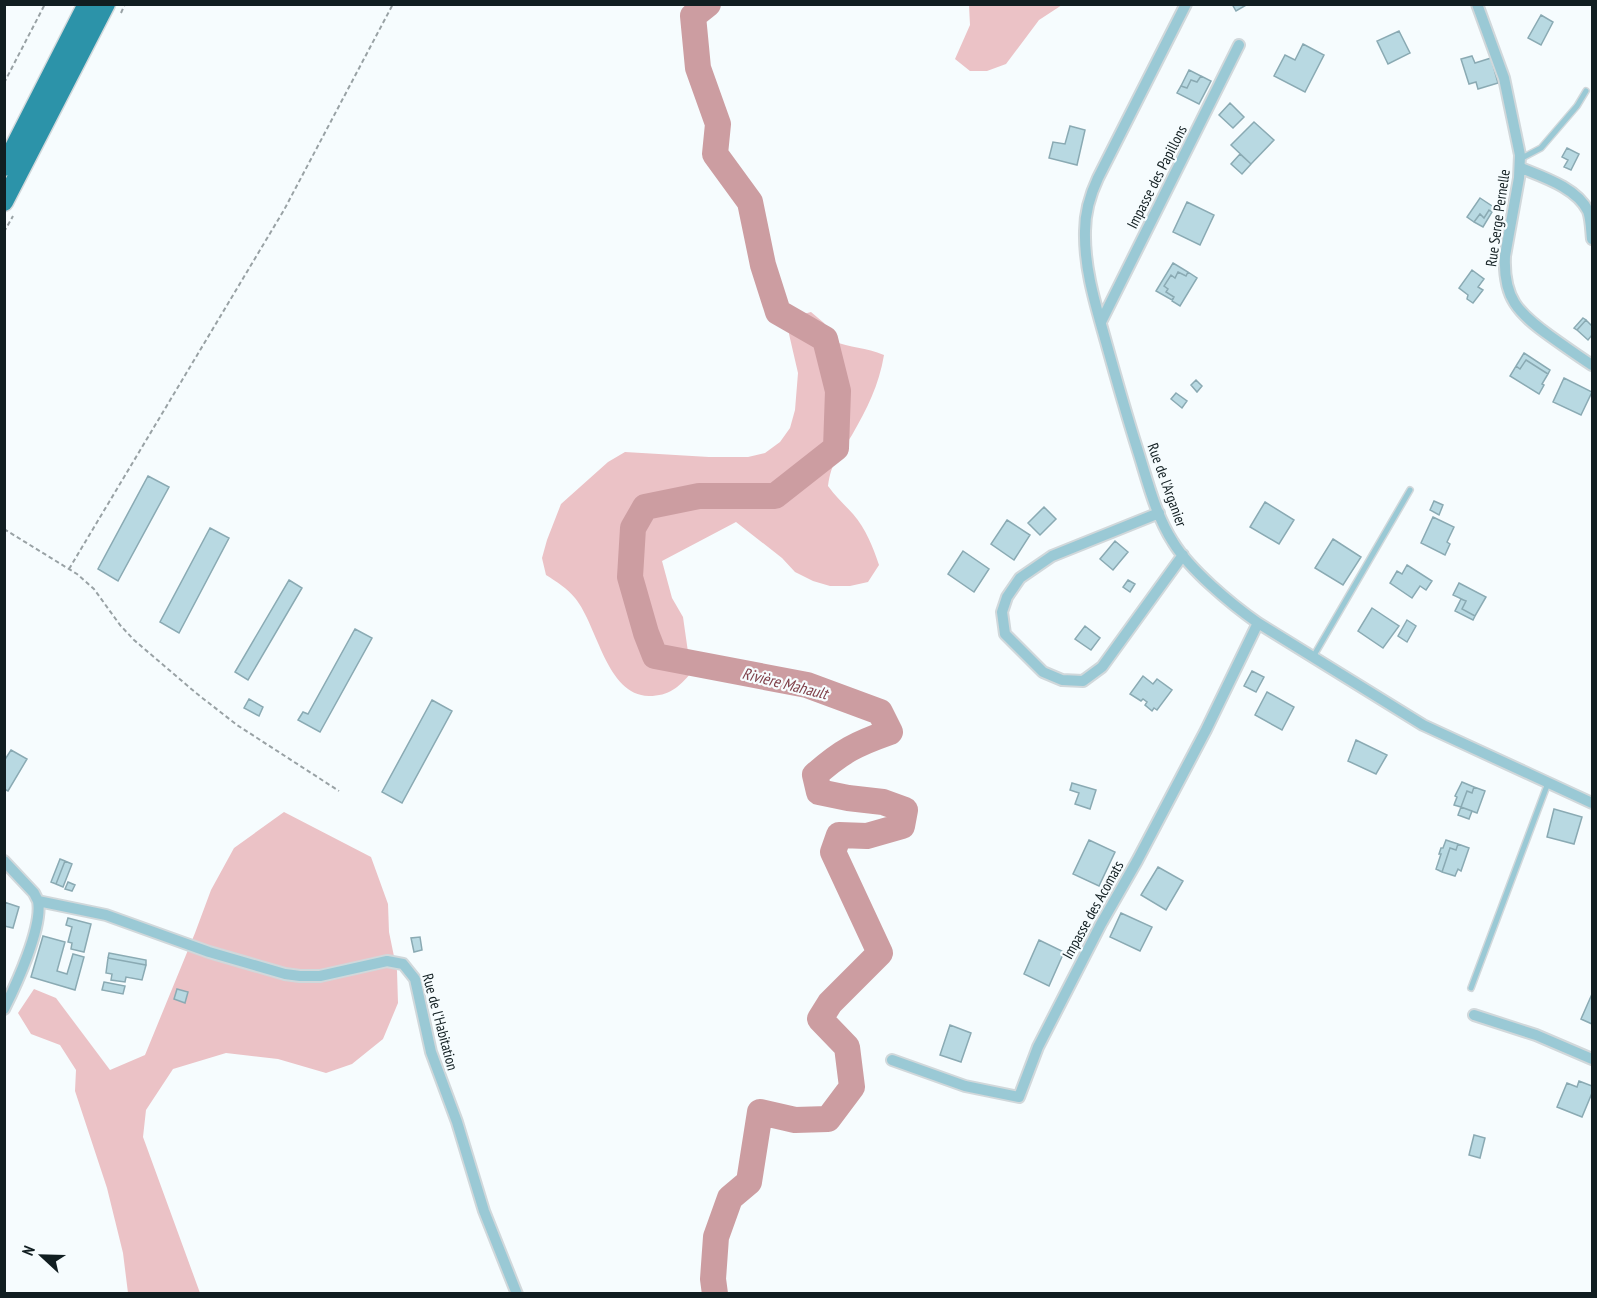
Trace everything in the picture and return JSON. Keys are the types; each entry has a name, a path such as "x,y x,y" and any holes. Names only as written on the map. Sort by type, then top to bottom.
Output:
{"highway":[{"path":"4,168 87,4"},
{"path":"4,202 106,4"}],"street":[{"name":"Rue de l'Arganier","path":"1186,4 1098,178 1087,205 1085,231 1089,276 1126,414 1159,513 1173,542 1183,555 1240,611 1258,623 1423,725 1593,803"},
{"name":"Rue Serge Pernelle","path":"1477,4 1504,78 1521,164 1505,256 1505,278 1510,298 1528,320 1593,366"},
{"name":"Impasse des Papillons","path":"1101,322 1239,45"},
{"path":"1521,164 1576,196 1588,211 1593,239"},
{"path":"1159,513 1052,556 1020,578 1007,597 1002,612 1005,634 1043,672 1062,680 1083,681 1102,667 1183,555"},
{"name":"Impasse des Acomats","path":"892,1060 965,1086 1019,1096 1043,1037 1206,730 1258,623"},
{"path":"4,861 34,893 38,901 38,917 22,971 4,1009"},
{"name":"Rue de l'Habitation","path":"38,901 106,915 209,952 285,974 320,976 387,961 399,962 407,967 415,979 431,1052 457,1122 484,1211 517,1293"},
{"path":"1474,1015 1536,1035 1593,1059"}],"lane":[{"path":"1521,164 1541,148 1586,91"},
{"path":"1313,657 1410,490"},
{"path":"1472,988 1548,783"}],"path":[{"path":"4,84 45,4"},
{"path":"69,569 284,210 393,4"},
{"path":"4,529 69,569 94,589 134,640 196,693 237,725 339,791"}],"shaded area":[{"path":"969,5 1062,5 1039,20 1006,64 987,71 970,71 955,59 970,25"},
{"path":"811,312 824,323 833,341 884,355 872,396 834,464 828,486 862,526 879,565 868,582 850,586 830,586 813,581 795,572 782,558 736,522 662,561 672,598 683,617 691,673 668,692 649,696 634,693 613,672 575,598 546,575 542,558 561,504 608,462 625,452 748,457 765,453 780,442 790,428 795,410 798,373 789,334 792,317"},
{"path":"284,812 371,857 388,904 389,932 397,971 398,1003 383,1039 352,1064 326,1073 278,1059 226,1053 173,1069 146,1110 143,1137 200,1293 128,1293 123,1253 107,1188 75,1091 76,1070 60,1045 31,1034 18,1013 34,989 56,998 110,1070 145,1055 211,890 234,848"}],"building":[{"path":"1232,4 1248,4 1236,11"},
{"path":"1541,15 1553,22 1541,45 1528,38"},
{"path":"1399,31 1410,53 1388,64 1377,41"},
{"path":"1303,44 1324,55 1305,92 1274,76 1285,55 1295,60"},
{"path":"1472,56 1475,63 1491,58 1498,83 1478,89 1476,82 1469,84 1461,59"},
{"path":"1189,70 1201,76 1197,82 1191,80 1187,88 1181,86"},
{"path":"1201,76 1211,81 1199,104 1177,93 1181,86 1187,88 1191,80 1197,82"},
{"path":"1230,103 1244,117 1233,128 1219,115"},
{"path":"1254,122 1274,140 1251,164 1231,145"},
{"path":"1070,126 1085,130 1077,165 1049,158 1053,142 1065,144"},
{"path":"1567,148 1579,154 1571,170 1564,167 1568,160 1562,157"},
{"path":"1240,154 1251,164 1242,174 1231,164"},
{"path":"1480,198 1495,208 1492,212 1489,210 1484,218 1480,214 1474,222 1467,217"},
{"path":"1187,202 1214,215 1200,245 1173,232"},
{"path":"1489,210 1492,212 1483,227 1474,222 1480,214 1484,218"},
{"path":"1173,263 1188,272 1186,276 1178,272 1175,278 1171,275 1164,286 1168,289 1166,292 1174,297 1172,300 1156,291"},
{"path":"1472,270 1484,279 1478,287 1483,290 1473,303 1467,299 1468,295 1459,288"},
{"path":"1178,272 1186,276 1188,272 1197,278 1180,306 1172,301 1174,297 1166,292 1168,289 1164,286 1171,275 1175,278"},
{"path":"1583,318 1586,320 1577,330 1574,328"},
{"path":"1586,320 1592,326 1592,335 1588,340 1577,330"},
{"path":"1524,353 1550,370 1548,374 1526,360 1520,369 1516,366"},
{"path":"1526,360 1548,374 1539,394 1510,376 1516,366 1520,369"},
{"path":"1564,378 1592,392 1581,415 1553,402"},
{"path":"1196,380 1202,386 1197,392 1191,385"},
{"path":"1176,393 1187,401 1182,408 1171,399"},
{"path":"148,476 169,487 118,581 98,569"},
{"path":"1434,501 1443,505 1439,515 1430,510"},
{"path":"1265,502 1294,520 1279,544 1250,527"},
{"path":"1044,507 1056,519 1040,535 1028,523"},
{"path":"1433,517 1454,527 1447,542 1450,544 1445,555 1421,543"},
{"path":"1007,520 1030,535 1014,560 991,544"},
{"path":"210,528 229,538 179,633 160,622"},
{"path":"1333,539 1361,557 1343,585 1315,568"},
{"path":"1115,541 1128,552 1113,570 1100,559"},
{"path":"963,551 989,569 974,592 948,574"},
{"path":"1407,565 1432,581 1426,590 1420,586 1412,598 1390,583 1397,571 1402,574"},
{"path":"289,580 302,588 248,680 235,672"},
{"path":"1128,580 1135,584 1130,592 1123,587"},
{"path":"1459,583 1486,597 1475,616 1462,609 1466,601 1453,595"},
{"path":"1461,599 1466,601 1462,609 1475,616 1473,620 1455,611"},
{"path":"1372,608 1399,626 1383,648 1358,631"},
{"path":"1407,620 1416,626 1407,642 1398,636"},
{"path":"1085,626 1100,638 1091,650 1075,639"},
{"path":"355,629 372,638 320,732 298,720 303,712 308,714"},
{"path":"1252,671 1264,677 1256,692 1244,686"},
{"path":"1143,676 1153,684 1157,679 1172,690 1157,710 1154,708 1152,711 1145,705 1147,702 1130,694"},
{"path":"1267,692 1294,707 1282,730 1255,715"},
{"path":"249,699 263,707 259,716 244,708"},
{"path":"432,700 452,711 402,803 382,792"},
{"path":"1356,740 1387,755 1376,774 1348,761"},
{"path":"11,750 27,759 8,791 4,789 4,761"},
{"path":"1462,782 1474,787 1472,793 1467,791 1461,807 1454,805 1457,797 1455,796"},
{"path":"1072,783 1096,790 1090,809 1075,804 1079,793 1070,790"},
{"path":"1474,787 1485,791 1477,813 1461,807 1467,791 1472,793"},
{"path":"1461,807 1472,811 1469,819 1458,815"},
{"path":"1554,809 1582,817 1574,844 1547,837"},
{"path":"1089,840 1115,852 1099,886 1073,874"},
{"path":"1446,840 1458,844 1456,850 1450,848 1442,872 1436,869 1441,848"},
{"path":"1458,844 1469,848 1461,871 1458,869 1455,876 1442,872 1450,848 1456,850"},
{"path":"60,859 65,861 56,884 51,882"},
{"path":"65,861 72,864 63,887 56,884"},
{"path":"1158,867 1183,881 1166,910 1141,895"},
{"path":"68,882 75,885 72,891 65,889"},
{"path":"4,902 19,907 13,928 4,926"},
{"path":"1121,913 1152,927 1140,951 1110,937"},
{"path":"68,918 91,924 84,952 71,949 72,943 68,942 72,927 66,925"},
{"path":"43,936 65,942 57,971 67,974 73,954 84,957 75,990 31,977"},
{"path":"420,937 422,950 414,952 411,938"},
{"path":"1039,940 1064,952 1049,986 1024,974"},
{"path":"109,953 146,960 146,965 108,958"},
{"path":"108,958 146,965 142,980 126,977 125,982 111,980 112,974 106,973"},
{"path":"104,982 125,986 123,994 102,990"},
{"path":"177,989 188,992 185,1003 174,999"},
{"path":"1592,994 1592,1024 1581,1019"},
{"path":"950,1025 971,1033 961,1062 940,1055"},
{"path":"1579,1081 1592,1086 1592,1093 1582,1117 1557,1107 1567,1083 1577,1087"},
{"path":"1474,1135 1485,1138 1480,1158 1469,1155"}],"waterway":[{"name":"Rivière Mahault","path":"708,4 693,16 698,68 718,124 715,154 750,202 763,265 778,312 825,339 838,391 836,448 775,496 699,496 645,507 633,528 630,577 655,656 807,685 880,712 890,732 850,749 815,775 819,792 883,802 905,810 902,826 867,836 839,835 833,852 880,953 830,1003 820,1019 847,1047 852,1087 828,1119 795,1120 760,1112 749,1182 730,1198 716,1237 713,1279 715,1294"}]}
